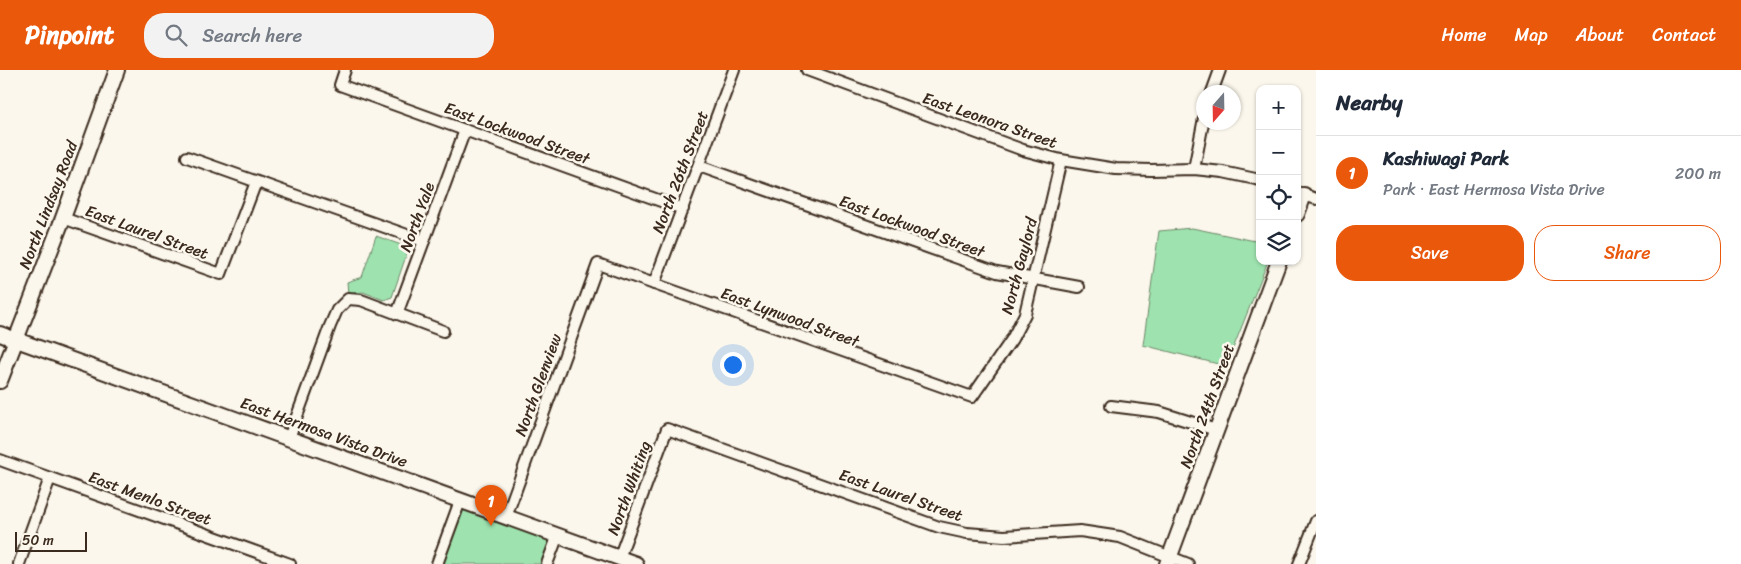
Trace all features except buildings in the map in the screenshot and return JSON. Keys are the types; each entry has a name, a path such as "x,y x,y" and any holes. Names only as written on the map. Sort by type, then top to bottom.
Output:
{"street":[{"name":"North Lindsay Road","path":"0,380 63,218 117,70"},
{"name":"East Lockwood Street","path":"345,70 340,85 683,209"},
{"name":"North 26th Street","path":"654,284 734,70"},
{"name":"East Leonora Street","path":"806,70 1023,150 1061,160 1116,169 1194,169 1223,172 1256,179"},
{"path":"1215,85 1220,70"},
{"name":"North Yale","path":"397,314 465,130"},
{"path":"1194,169 1202,130"},
{"path":"188,158 424,241"},
{"name":"North Gaylord","path":"972,398 1012,339 1025,314 1061,160"},
{"name":"East Lockwood Street","path":"699,166 997,272 1079,287"},
{"name":"East Laurel Street","path":"63,218 221,274 256,182"},
{"name":"East Lynwood Street","path":"598,264 972,398"},
{"name":"North Glenview","path":"506,517 598,264"},
{"name":"North 24th Street","path":"1168,560 1278,265"},
{"path":"289,438 330,326 337,310 348,299 361,300 442,331"},
{"name":"East Hermosa Vista Drive","path":"0,334 636,564"},
{"path":"1111,406 1159,412 1216,430"},
{"name":"East Laurel Street","path":"667,429 939,527 967,533 1004,536 1080,531 1120,537 1168,560 1188,564"},
{"name":"North Whiting","path":"620,558 667,429"},
{"name":"East Menlo Street","path":"0,460 290,564"},
{"path":"19,564 50,478"},
{"path":"437,564 460,501"},
{"path":"1299,564 1316,521"},
{"path":"547,564 558,535"}],"green space":[{"path":"1192,228 1256,241 1256,265 1266,265 1226,366 1143,345 1159,231"},
{"path":"376,236 404,246 407,253 392,297 384,300 363,292 348,294 347,282 362,277"},
{"path":"460,501 558,535 547,564 437,564"}],"place":[{"name":"Kashiwagi Park","path":"491,526"}]}
